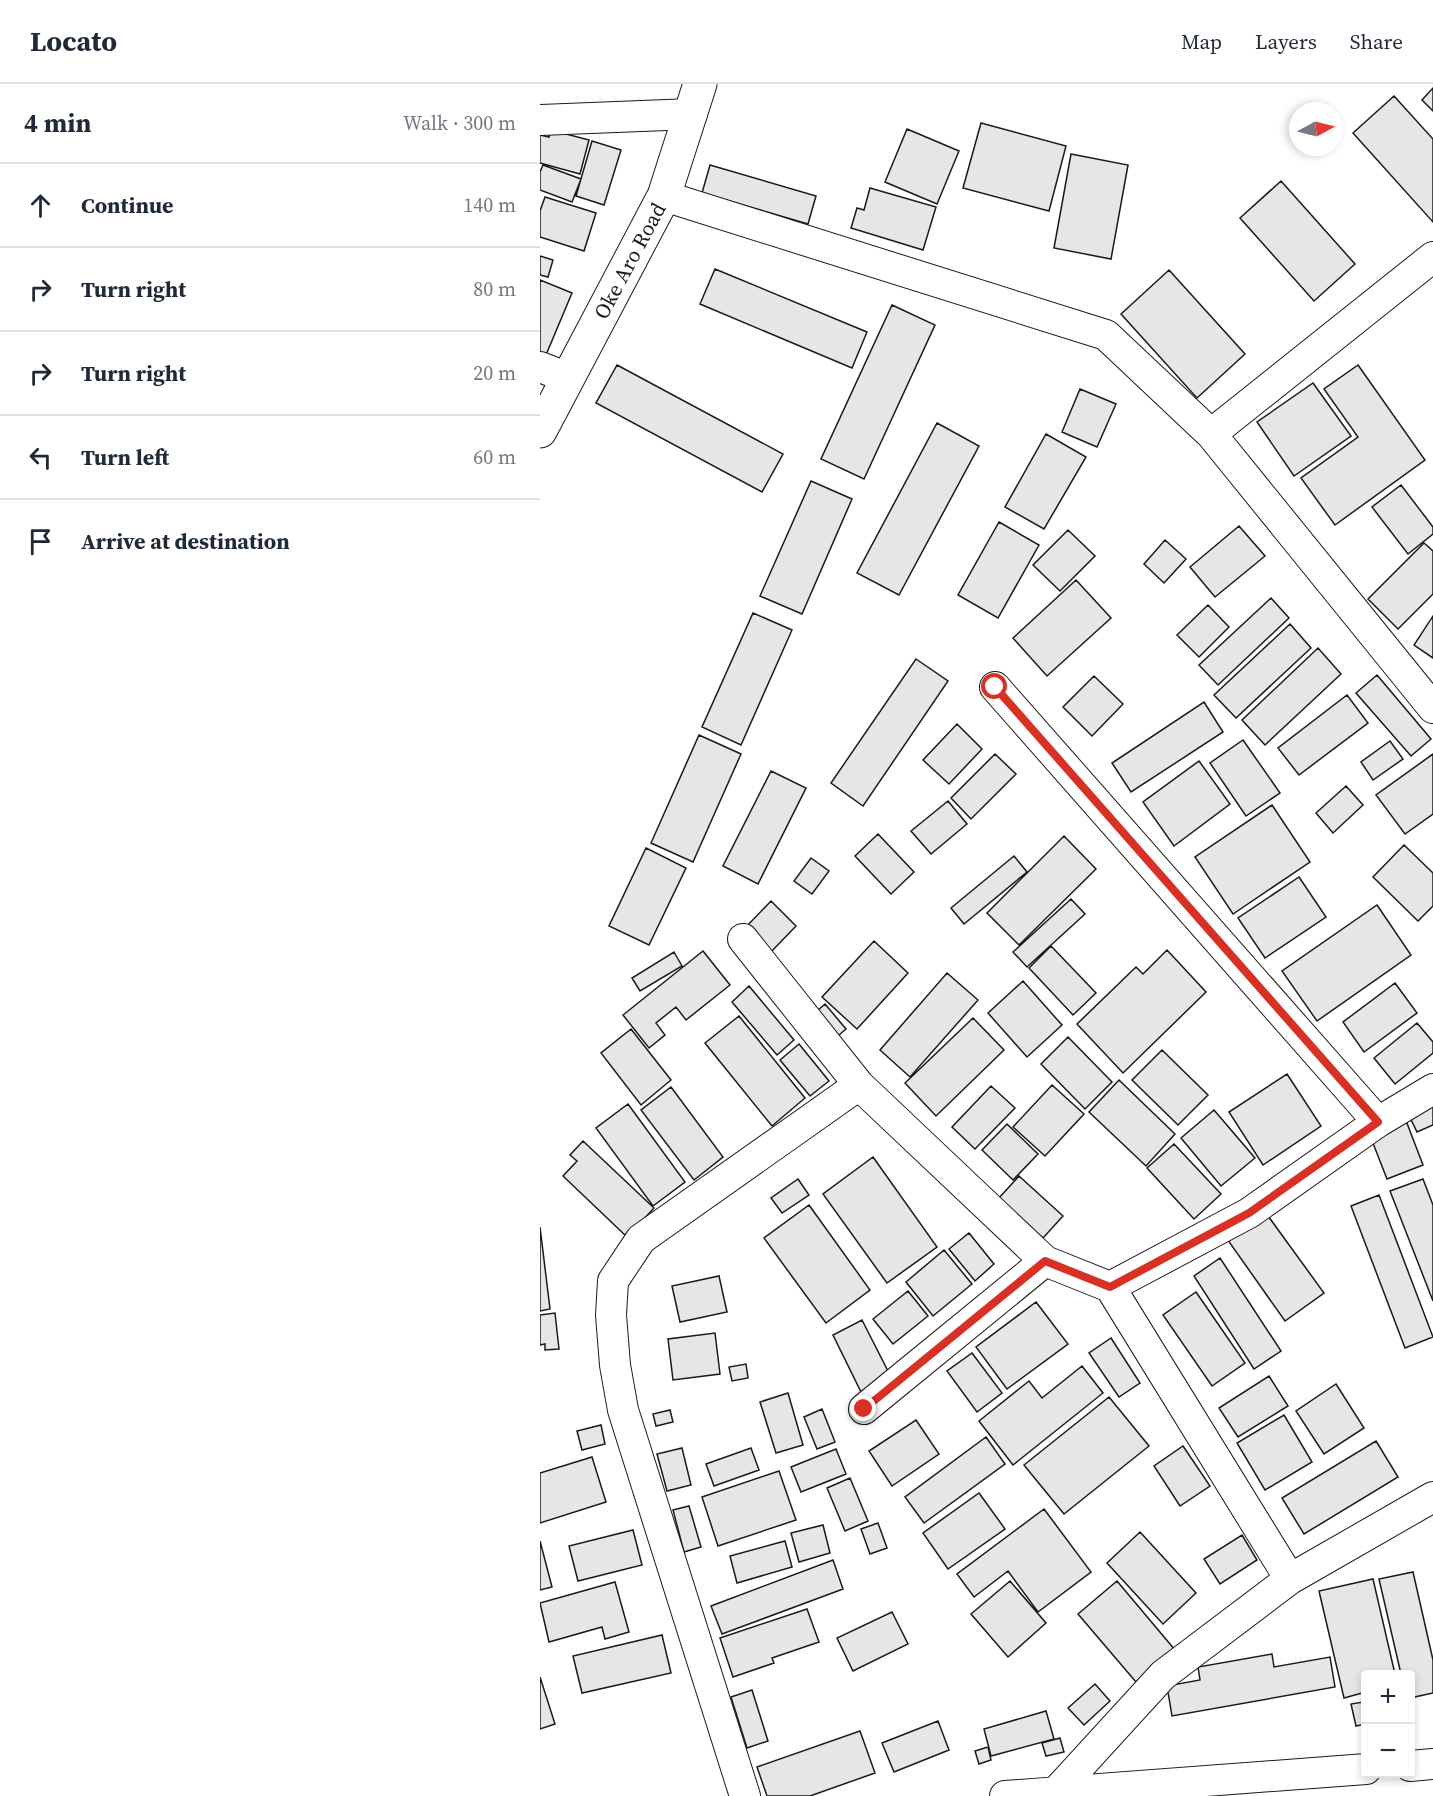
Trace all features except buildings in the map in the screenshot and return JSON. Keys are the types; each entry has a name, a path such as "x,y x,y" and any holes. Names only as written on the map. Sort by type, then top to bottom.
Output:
{"main road":[{"name":"Oke Aro Road","path":"540,431 554,373 664,196 696,99"}],"street":[{"path":"540,120 696,99"},
{"path":"664,196 1106,334 1211,434 1433,708"},
{"path":"1211,434 1433,258"},
{"path":"995,687 1378,1122"},
{"path":"743,939 859,1085 1045,1261 1110,1287 1290,1579"},
{"path":"745,1796 623,1410 615,1365 611,1315 613,1281 641,1239 859,1085"},
{"path":"1110,1287 1249,1213 1378,1122 1433,1089"},
{"path":"864,1409 1045,1261"},
{"path":"1056,1792 1163,1675 1290,1579 1433,1497"},
{"path":"1415,1766 1433,1764"},
{"path":"1005,1796 1361,1769"}],"route":[{"path":"864,1409 1045,1261 1110,1287 1249,1213 1378,1122 995,687"}]}
